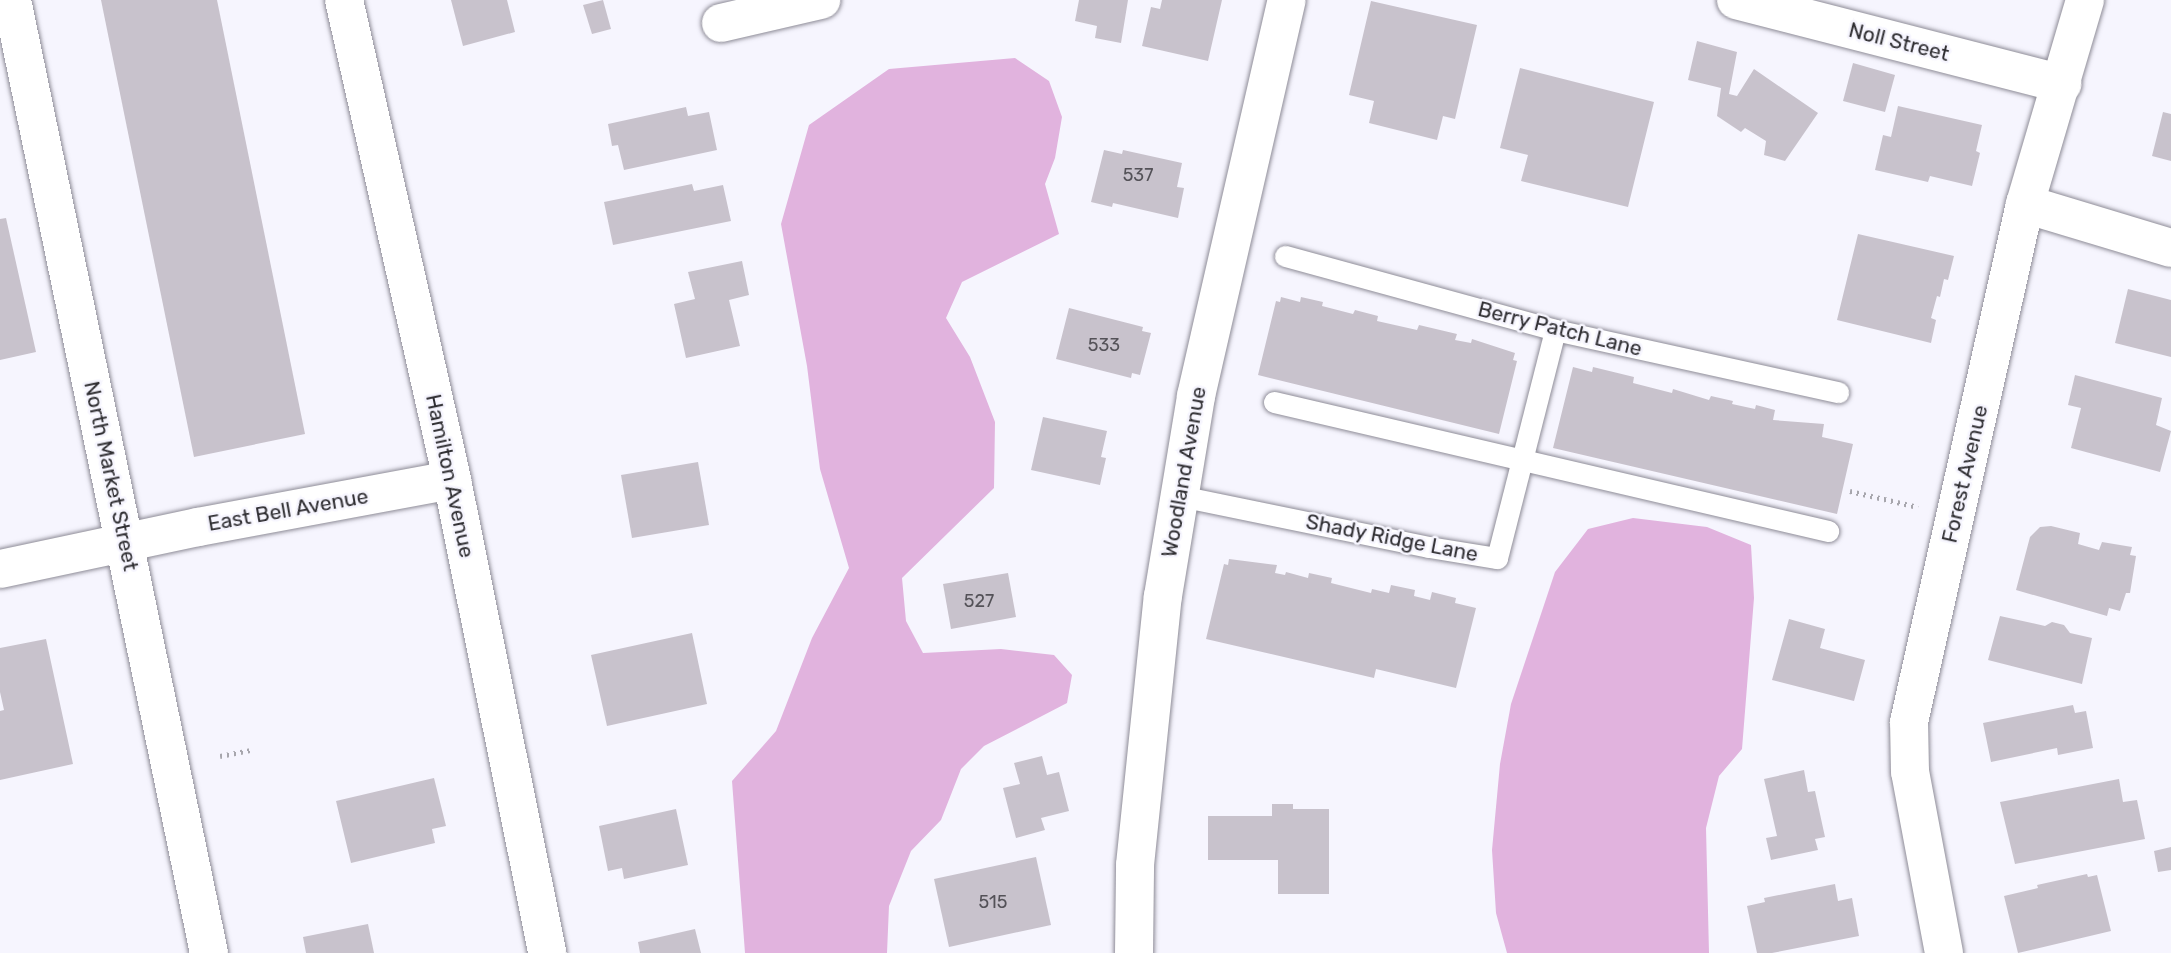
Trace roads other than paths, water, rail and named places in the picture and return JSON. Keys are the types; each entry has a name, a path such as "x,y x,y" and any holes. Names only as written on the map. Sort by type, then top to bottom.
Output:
{"street":[{"name":"North Market Street","path":"12,0 209,953"},
{"name":"Hamilton Avenue","path":"344,0 452,480 547,953"},
{"path":"721,23 821,0"},
{"name":"Woodland Avenue","path":"1134,953 1135,864 1163,596 1196,396 1287,0"},
{"name":"Noll Street","path":"1736,0 2062,84"},
{"name":"Forest Avenue","path":"1944,953 1910,772 1909,722 2025,204 2085,0"},
{"path":"2025,204 2171,248"},
{"name":"East Bell Avenue","path":"0,569 452,480"}],"lane":[{"name":"Berry Patch Lane","path":"1285,256 1555,330 1838,393"},
{"name":"Shady Ridge Lane","path":"1180,496 1429,547 1497,558 1519,461 1555,330"},
{"path":"1273,402 1828,531"}]}
